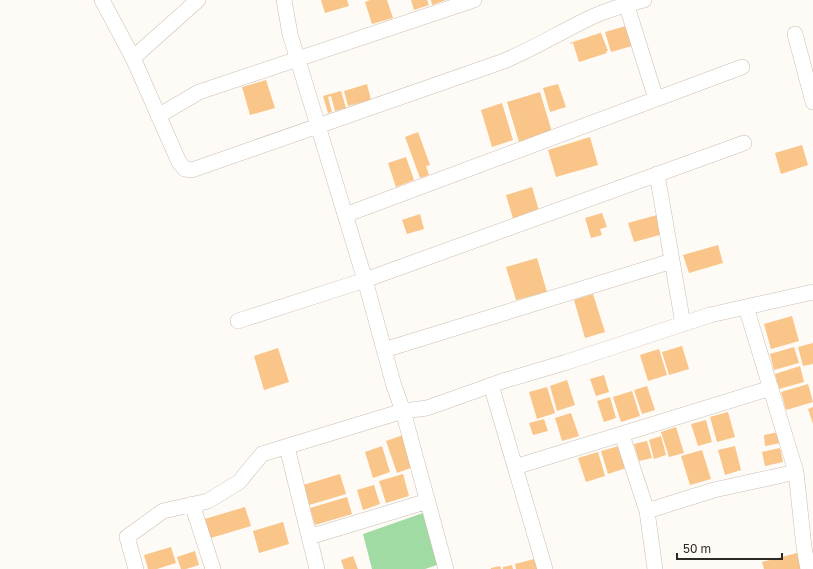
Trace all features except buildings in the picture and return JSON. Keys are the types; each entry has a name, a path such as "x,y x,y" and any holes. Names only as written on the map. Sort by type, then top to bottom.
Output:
{"street":[{"path":"102,0 133,58 179,162 185,169 192,170 523,53 596,15 626,2 644,0"},
{"path":"133,58 198,0"},
{"path":"284,0 290,34 297,60 365,280 394,386 403,411 446,569"},
{"path":"158,116 199,92 474,0"},
{"path":"626,2 656,99"},
{"path":"795,34 813,102"},
{"path":"345,215 742,68"},
{"path":"238,321 365,280 744,143"},
{"path":"657,174 683,324"},
{"path":"384,350 672,261"},
{"path":"136,569 127,537 163,511 208,501 239,482 262,454 403,411 427,408 491,385 568,362 710,315 813,292"},
{"path":"746,307 796,472 808,546 808,569"},
{"path":"491,385 545,569"},
{"path":"515,467 770,388"},
{"path":"622,435 647,511 655,569"},
{"path":"287,447 317,569"},
{"path":"647,511 714,490 796,472"},
{"path":"309,537 428,501"},
{"path":"192,504 213,569"}],"green space":[{"path":"423,513 437,565 425,569 372,569 363,534"}]}
